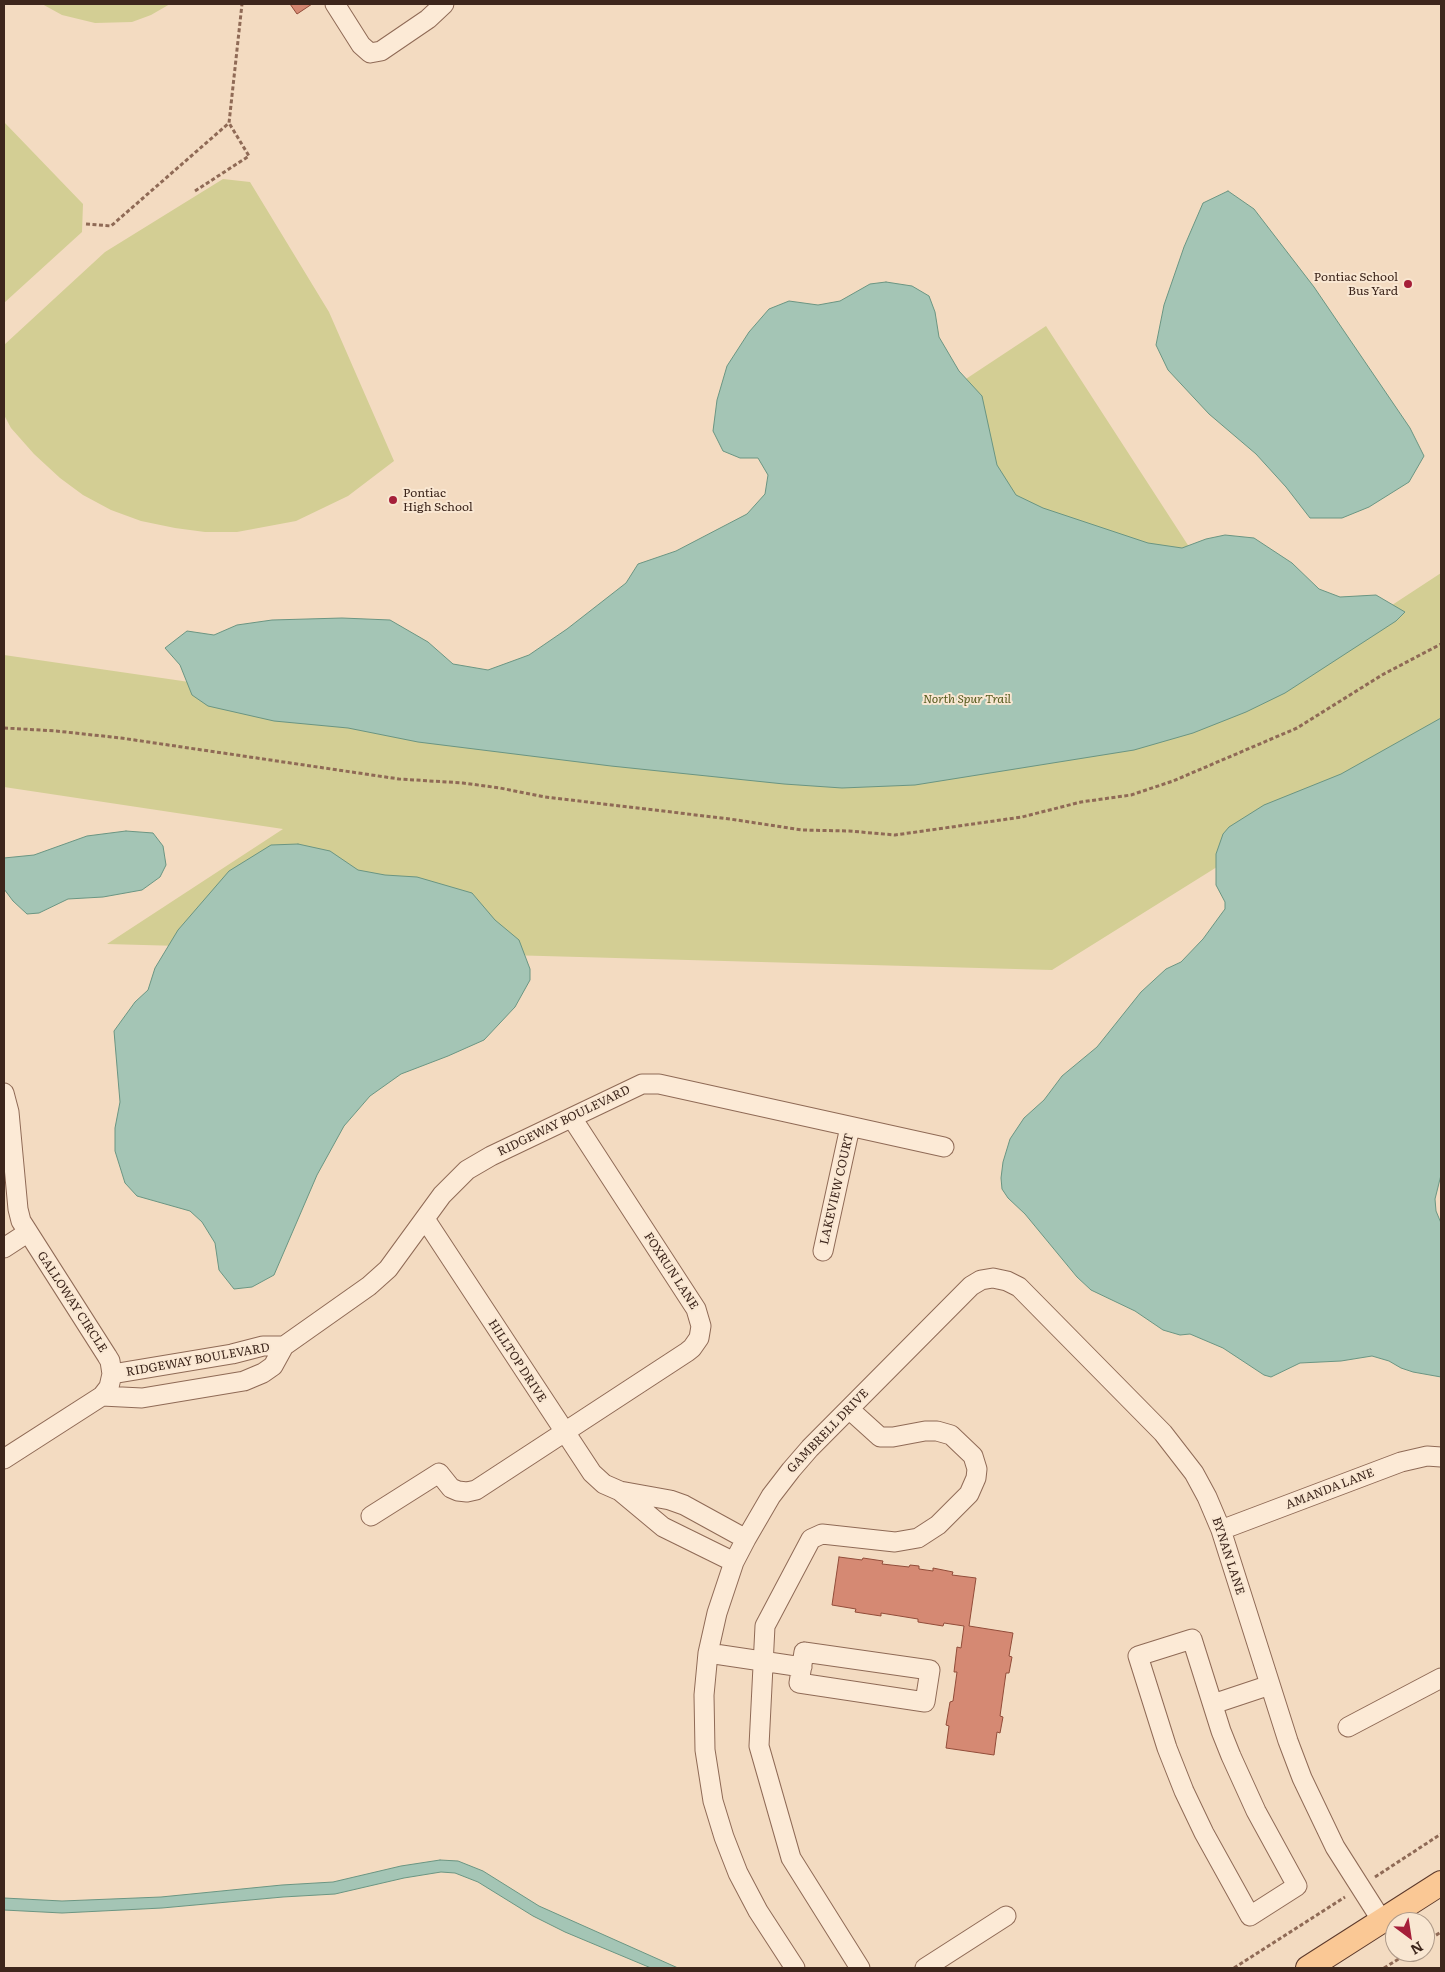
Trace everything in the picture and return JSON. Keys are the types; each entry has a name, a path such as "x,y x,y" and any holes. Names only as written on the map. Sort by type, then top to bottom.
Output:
{"main road":[{"path":"1308,1968 1441,1882"}],"street":[{"path":"335,4 362,45 370,53 380,51 428,19 444,4"},
{"name":"RIDGEWAY BOULEVARD","path":"102,1396 142,1398 252,1378 264,1373 273,1366 284,1346 382,1275 400,1256 450,1186 475,1165 636,1086 653,1083 944,1147"},
{"name":"GALLOWAY CIRCLE","path":"4,1093 9,1112 18,1209 21,1221 107,1356 112,1367 112,1374"},
{"name":"FOXRUN LANE","path":"371,1516 439,1473 451,1488 467,1492 476,1490 692,1348 699,1338 701,1326 696,1309 572,1118"},
{"name":"LAKEVIEW COURT","path":"822,1251 850,1127"},
{"name":"HILLTOP DRIVE","path":"425,1219 592,1473 604,1484 620,1491 670,1500 684,1505 746,1539"},
{"path":"4,1248 27,1232"},
{"name":"BYNAN LANE","path":"971,1286 982,1280 993,1278 1004,1280 1019,1287 1171,1442 1201,1485 1221,1530 1288,1742 1310,1797 1335,1847 1382,1921"},
{"name":"GAMBRELL DRIVE","path":"795,1968 748,1892 730,1855 718,1819 708,1776 705,1750 704,1695 708,1652 716,1613 734,1562 762,1511 782,1481 810,1448 971,1286"},
{"name":"RIDGEWAY BOULEVARD","path":"112,1374 232,1354 262,1346 284,1346"},
{"path":"4,1460 102,1396 109,1387 112,1374"},
{"path":"849,1409 880,1436 893,1437 925,1431 937,1431 951,1435 973,1456 977,1466 976,1478 969,1494 938,1525 918,1538 895,1542 822,1534 811,1539 765,1626 759,1746 791,1858 860,1968"},
{"name":"AMANDA LANE","path":"1221,1530 1401,1462 1428,1456 1441,1457"},
{"name":"HILLTOP DRIVE","path":"620,1491 663,1527 734,1562"},
{"path":"1192,1639 1213,1704 1221,1731 1246,1790 1297,1886 1250,1916 1204,1833 1184,1791 1167,1748 1138,1656 1192,1639"},
{"path":"708,1652 802,1667"},
{"path":"804,1652 930,1670 924,1702 799,1684 802,1667 804,1652"},
{"path":"1348,1727 1441,1678"},
{"path":"1213,1704 1270,1685"},
{"path":"925,1968 1006,1916"}],"path":[{"path":"195,191 249,156 229,123 242,4"},
{"path":"86,224 111,226 229,123"},
{"path":"4,728 121,738 399,779 446,781 500,788 545,797 730,819 802,830 849,831 896,836 1022,817 1081,802 1132,795 1173,781 1297,728 1382,674 1441,644"},
{"path":"1234,1968 1441,1834"}],"green space":[{"path":"42,4 170,4 151,15 132,22 95,23 62,15"},
{"path":"4,122 83,204 82,232 4,303"},
{"path":"223,179 250,182 329,312 394,461 348,496 296,521 237,532 205,532 141,521 111,510 83,495 60,478 34,454 11,428 4,415 4,345 105,252"},
{"name":"North Spur Trail","path":"1046,326 1276,681 1441,573 1441,753 1345,787 1052,970 107,944 283,829 4,787 4,655 450,720"}],"shaded area":[{"path":"1228,191 1254,209 1314,287 1410,428 1424,456 1409,482 1369,507 1342,518 1310,518 1286,487 1256,454 1209,414 1168,370 1156,345 1164,305 1184,247 1203,203"},
{"path":"886,282 912,286 929,296 935,312 939,337 959,371 982,396 997,465 1016,495 1043,508 1148,543 1182,548 1206,539 1225,535 1254,538 1292,563 1319,589 1340,597 1376,595 1405,612 1396,621 1285,693 1246,712 1193,733 1134,750 915,785 842,788 784,784 611,766 418,742 348,728 274,721 208,706 192,695 180,665 165,648 187,631 214,635 237,625 272,620 342,618 390,620 428,642 453,664 488,670 529,655 567,629 626,583 638,564 676,551 747,514 765,494 768,475 758,458 740,458 723,451 713,431 717,400 727,366 749,332 769,309 789,301 818,305 840,301 870,284"},
{"path":"1441,718 1441,1175 1435,1199 1436,1211 1441,1223 1441,1377 1413,1372 1389,1361 1372,1356 1341,1361 1300,1363 1271,1377 1264,1375 1223,1348 1190,1334 1180,1335 1163,1330 1135,1311 1091,1290 1077,1277 1025,1214 1008,1198 1002,1189 1003,1162 1010,1139 1024,1118 1044,1100 1062,1076 1097,1047 1141,992 1166,969 1181,962 1203,939 1225,909 1225,902 1216,885 1216,854 1223,834 1229,827 1264,805 1341,774"},
{"path":"126,831 153,833 163,846 166,865 160,877 142,890 103,897 68,899 39,913 27,914 13,901 4,889 4,858 34,855 87,836"},
{"path":"298,844 330,851 358,870 385,875 417,877 472,893 495,920 519,940 530,969 530,980 515,1007 484,1040 401,1074 370,1096 344,1126 317,1175 274,1275 252,1287 234,1289 219,1270 215,1243 202,1222 190,1211 137,1196 125,1183 115,1151 115,1128 120,1102 114,1031 135,1002 148,990 155,968 178,930 229,871 271,845"},
{"path":"440,1860 458,1861 483,1871 539,1906 678,1968 651,1968 565,1932 533,1916 478,1882 455,1873 441,1872 404,1878 335,1894 162,1908 62,1913 4,1910 4,1898 62,1901 161,1897 333,1882 401,1866"}],"building":[{"path":"290,4 312,4 297,14"},
{"path":"839,1557 883,1561 882,1564 909,1567 910,1565 919,1566 919,1569 933,1571 933,1568 953,1572 952,1575 976,1578 969,1626 1013,1633 1009,1656 1012,1657 1009,1673 1006,1673 1000,1716 1003,1717 1000,1733 997,1732 994,1755 946,1748 949,1726 946,1725 950,1702 953,1701 957,1672 954,1672 957,1647 961,1648 964,1626 944,1623 943,1626 918,1622 918,1619 881,1613 881,1616 855,1612 856,1609 832,1605"}],"place":[{"name":"Pontiac School Bus Yard","path":"1408,284"},
{"name":"Pontiac High School","path":"393,500"}]}
